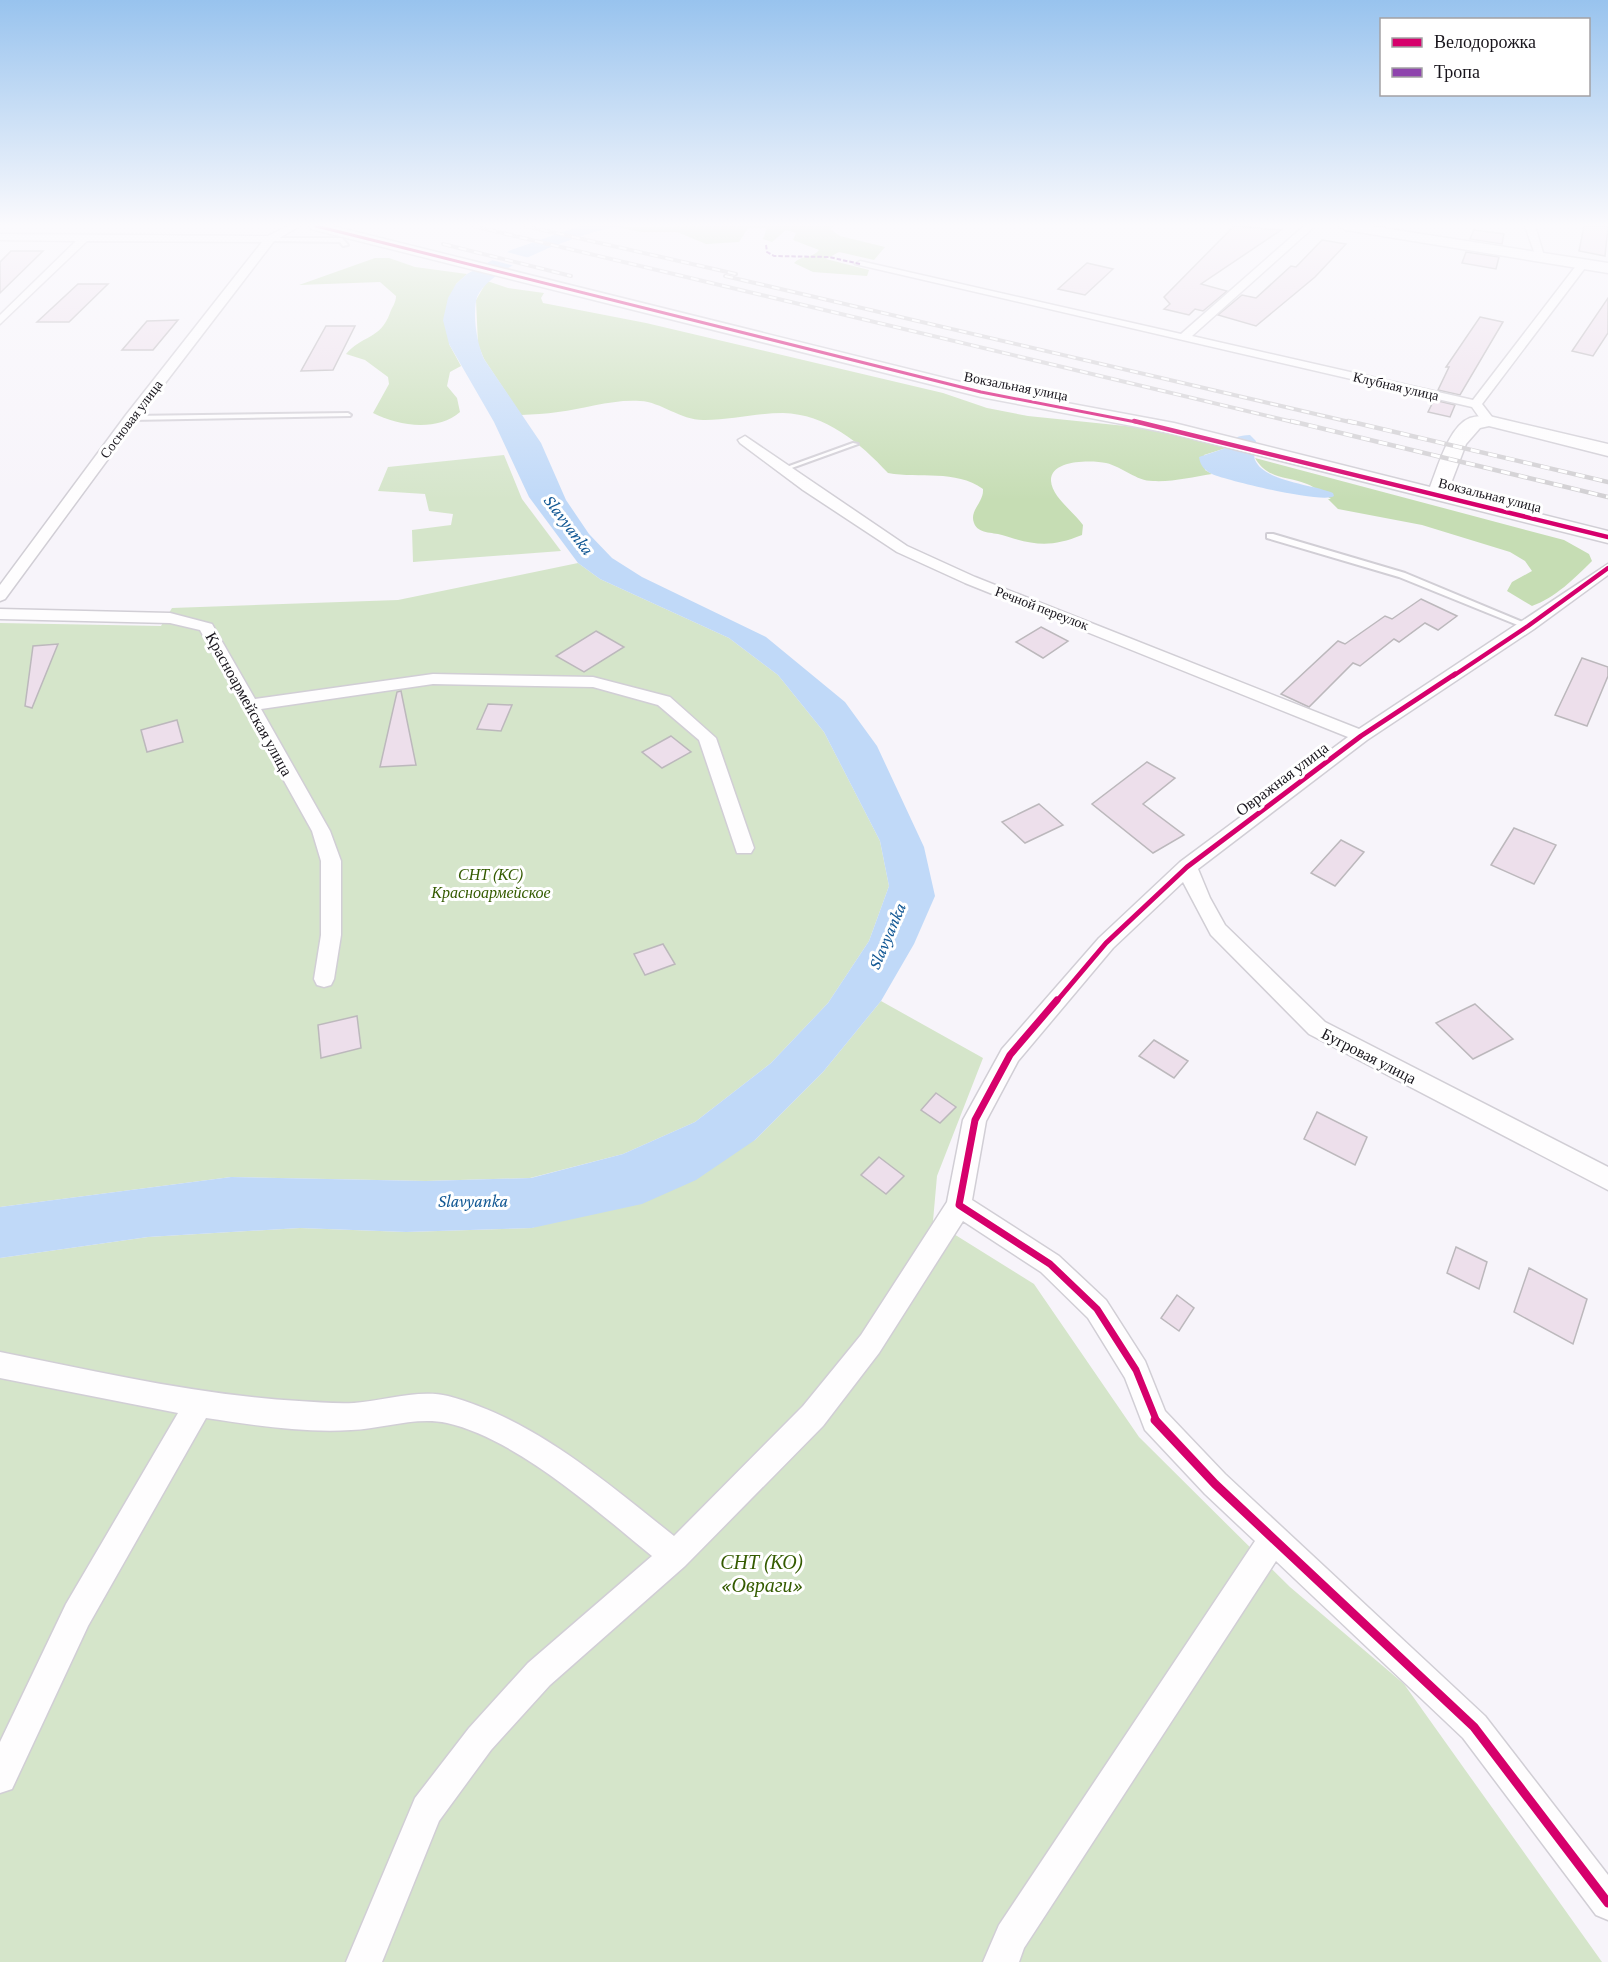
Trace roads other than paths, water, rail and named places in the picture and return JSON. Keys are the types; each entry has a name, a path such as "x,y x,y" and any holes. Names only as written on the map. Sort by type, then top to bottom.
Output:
{"street":[{"name":"Сосновая улица","path":"0,596 131,418 209,318"},
{"name":"Вокзальная улица","path":"680,318 981,392 1130,419 1219,440 1608,537"},
{"name":"Клубная улица","path":"1095,318 1476,404"},
{"path":"1184,338 1207,318"},
{"path":"1489,421 1476,404 1542,318"},
{"path":"1437,494 1457,442 1474,423 1489,421 1608,450"},
{"name":"Речной переулок","path":"745,440 784,469 911,553 970,580 1361,736"},
{"name":"Овражная улица","path":"959,1205 975,1120 1010,1055 1106,943 1187,867 1361,736 1528,626 1608,568"},
{"name":"Красноармейская улица","path":"0,614 170,618 206,627 321,831 331,861 331,935 324,979"},
{"path":"249,705 432,679 593,682 664,701 707,738 744,848"},
{"name":"Бугровая улица","path":"1187,867 1200,899 1218,930 1317,1028 1608,1179"},
{"path":"364,1962 427,1810 480,1739 539,1674 675,1556 752,1481 813,1416 870,1344 959,1205 1050,1264 1097,1309 1136,1370 1155,1420 1215,1484 1474,1727 1608,1903"},
{"path":"0,1365 198,1405 342,1417 445,1408 483,1422 579,1480 675,1556"},
{"path":"0,1778 77,1616 198,1405"},
{"path":"1001,1962 1011,1937 1274,1538"}],"lane":[{"path":"131,418 348,415"},
{"path":"784,469 855,444"},
{"path":"1270,536 1402,575 1528,626"}],"water":[{"name":"Slavyanka","path":"444,318 475,318 479,346 484,359 541,443 566,500 589,534 612,558 642,577 766,637 845,702 877,746 924,847 935,896 914,944 881,1001 823,1072 755,1140 696,1180 642,1204 532,1228 406,1232 300,1228 148,1237 0,1258 0,1207 231,1177 426,1181 531,1178 623,1154 695,1122 771,1063 828,1003 869,941 889,886 880,841 824,732 778,675 729,638 600,579 578,563 529,497 494,422 449,344"},
{"path":"1250,435 1256,441 1254,458 1268,473 1333,493 1334,496 1313,497 1236,482 1212,474 1201,465 1199,457 1226,448 1236,438"}],"railway":[{"path":"856,318 1297,423"},
{"path":"903,318 1354,423"},
{"path":"1291,421 1608,497"},
{"path":"1348,421 1608,482"}],"park label":[{"name":"СНТ (КС) Красноармейское","path":"491,883"},
{"name":"СНТ (КО) «Овраги»","path":"762,1574"}]}
